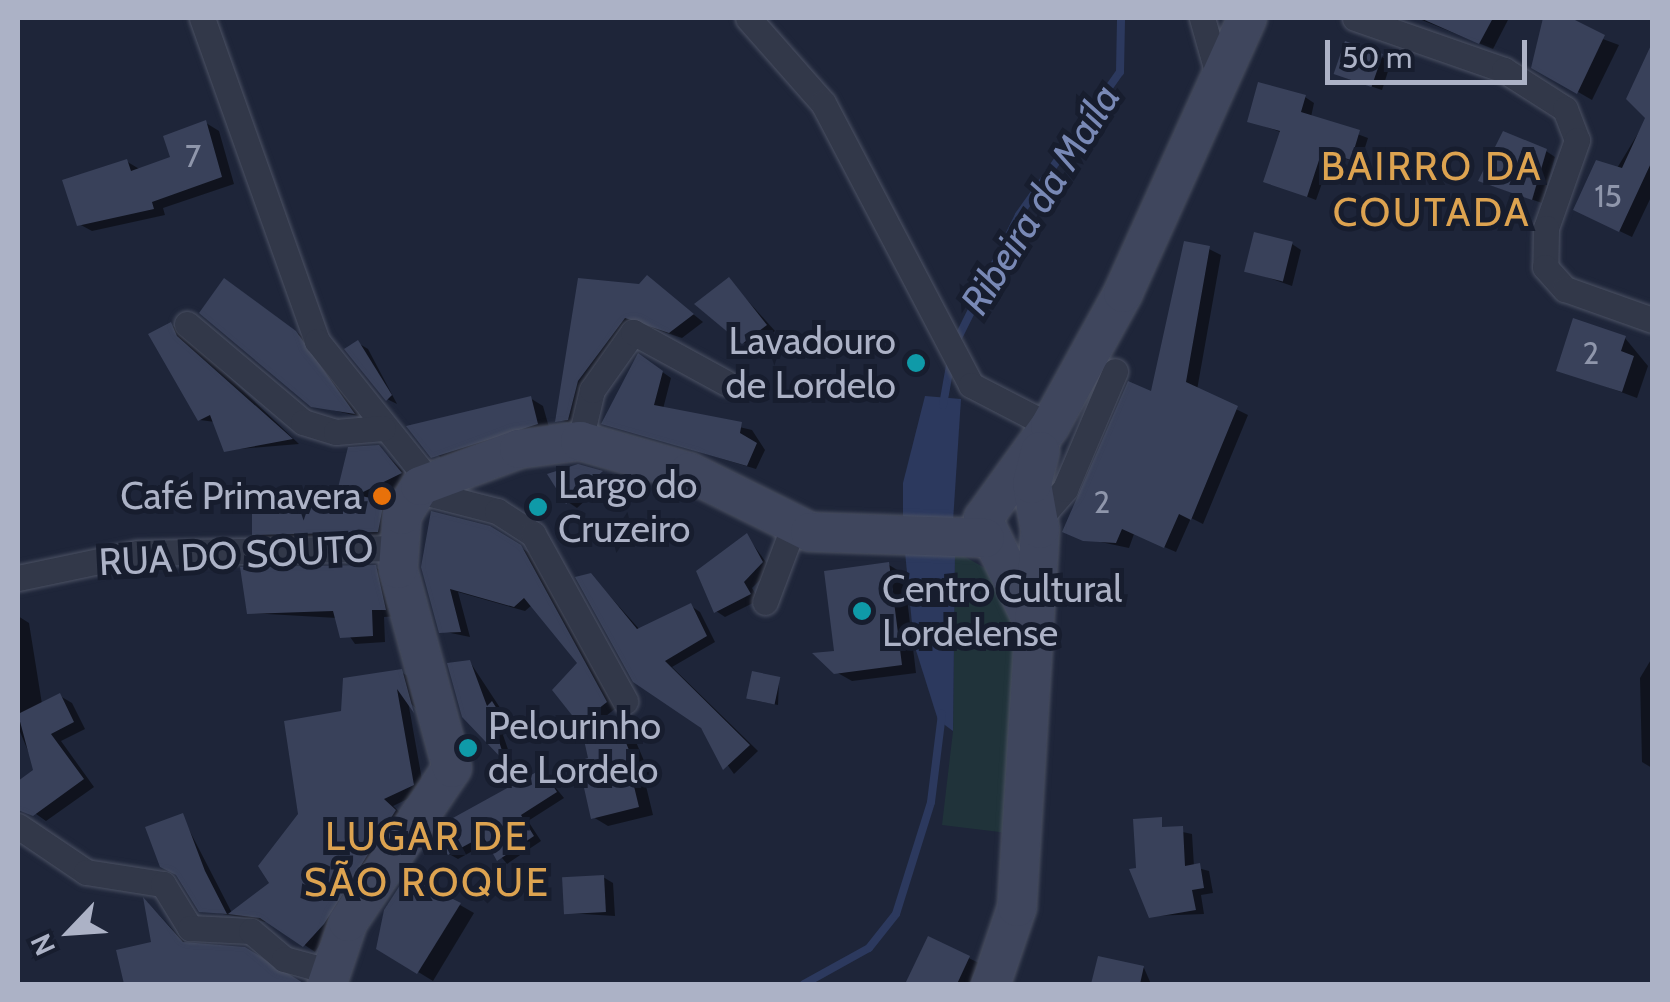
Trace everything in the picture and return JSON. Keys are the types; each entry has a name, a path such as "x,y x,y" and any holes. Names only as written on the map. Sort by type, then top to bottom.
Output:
{"main road":[{"path":"983,528 1050,426 1166,208 1247,18"},
{"path":"991,984 1018,906 1030,616 1038,523 1032,477 1050,426"},
{"path":"328,978 348,922 452,768 402,595 398,548 422,486 547,442 580,440 689,472 794,525 877,536 983,528 1012,498 1038,523"},
{"path":"983,528 1016,555 1038,523"},
{"path":"983,528 1030,616"}],"street":[{"path":"202,18 296,295 336,376 383,428 422,486 506,515 543,545 624,701"},
{"path":"748,18 823,103 971,386 1050,426"},
{"path":"1202,18 1220,78"},
{"path":"1355,18 1492,65 1560,104 1576,140 1546,228 1545,267 1565,289 1652,320"},
{"path":"188,324 302,422 336,432 383,428"},
{"path":"580,440 592,390 633,332 726,383"},
{"path":"1038,523 1065,489 1115,371"},
{"path":"765,602 794,525"},
{"name":"RUA DO SOUTO","path":"18,578 138,553 398,548"},
{"path":"18,826 86,872 164,884 188,926 256,932 284,959 328,978"}],"shaded area":[{"path":"955,551 997,575 1015,607 1008,833 942,825 953,731"}],"water":[{"path":"925,396 961,399 953,521 903,523 903,483"},
{"path":"955,551 953,731 938,720 914,644 905,552"}],"building":[{"path":"1420,18 1493,18 1479,44"},
{"path":"1543,18 1571,18 1605,35 1577,94 1531,68"},
{"path":"1345,41 1383,54 1371,87 1334,74"},
{"path":"1652,43 1652,161 1619,232 1573,210 1596,160 1622,168 1645,118 1626,99"},
{"path":"1258,82 1306,95 1301,112 1360,130 1351,160 1322,151 1307,197 1263,182 1280,131 1247,122"},
{"path":"206,120 222,177 152,202 154,209 77,226 62,180 127,159 131,171 170,157 163,136"},
{"path":"1503,131 1547,149 1532,200 1478,181"},
{"path":"1254,232 1293,242 1283,281 1244,272"},
{"path":"1184,241 1210,246 1186,382 1238,406 1191,520 1179,514 1164,548 1122,529 1116,543 1083,541 1062,532 1128,381 1151,391"},
{"path":"647,275 694,314 669,333 625,318 578,381 568,420 555,422 578,278 639,284"},
{"path":"729,277 767,325 742,344 694,304"},
{"path":"224,278 296,331 355,414 311,407 199,313"},
{"path":"1573,318 1626,336 1621,351 1634,356 1622,392 1556,371"},
{"path":"171,322 177,336 293,439 224,452 210,415 198,421 148,334"},
{"path":"358,340 392,395 386,401 344,349"},
{"path":"638,353 663,371 654,405 742,422 740,433 757,443 747,466 601,424"},
{"path":"531,396 538,424 431,458 406,426"},
{"path":"379,445 402,473 357,495 384,501 378,532 252,535 252,495 337,492 348,447"},
{"path":"578,464 603,471 566,504 547,474"},
{"path":"431,511 490,526 521,545 607,702 579,724 552,690 577,663 524,598 514,607 450,589 461,632 439,633 421,567"},
{"path":"747,533 763,562 744,582 751,594 714,613 696,571"},
{"name":"Centro Cultural Lordelense","path":"889,562 902,665 834,674 812,653 834,651 824,571"},
{"path":"376,565 386,610 372,610 373,636 340,638 333,611 247,614 240,567"},
{"path":"591,573 637,629 691,603 707,636 665,661 750,745 723,770 701,728 633,682 575,577"},
{"path":"470,660 487,706 492,701 502,717 495,729 506,763 462,717 447,663"},
{"path":"402,669 414,713 397,689 414,785 384,799 396,810 324,924 303,947 260,918 228,914 269,883 258,866 298,814 284,721 341,711 343,678"},
{"path":"752,671 780,677 775,704 746,698"},
{"path":"60,693 74,722 51,734 84,779 33,816 18,810 18,781 33,770 18,714"},
{"path":"621,731 640,776 632,778 639,807 591,819 578,761 588,758 584,740"},
{"path":"542,769 557,792 521,815 534,836 497,861 483,836 448,855 435,833 442,824"},
{"path":"183,813 227,914 199,912 176,875 160,867 145,827"},
{"path":"1162,817 1162,827 1183,826 1185,866 1200,863 1204,888 1192,890 1196,910 1149,918 1129,869 1136,868 1133,819"},
{"path":"604,875 606,912 564,914 562,877"},
{"path":"406,876 461,903 417,974 376,949 384,910"},
{"path":"143,897 183,942 245,947 305,984 124,984 116,950 151,942"},
{"path":"928,936 970,956 957,984 905,984"},
{"path":"1098,956 1144,966 1140,984 1091,984"}],"waterway":[{"name":"Ribeira da Maíla","path":"956,342 1019,215 1120,72 1121,18"},
{"name":"Ribeira da Maíla","path":"943,405 951,360"},
{"name":"Ribeira da Maíla","path":"804,984 869,948 896,914 931,802 942,714"}],"place":[{"name":"Lavadouro de Lordelo","path":"916,363"},
{"name":"Café Primavera","path":"382,496"},
{"name":"Largo do Cruzeiro","path":"538,507"},
{"name":"Centro Cultural Lordelense","path":"862,611"},
{"name":"Pelourinho de Lordelo","path":"468,748"}],"district":[{"name":"BAIRRO DA COUTADA","path":"1432,189"},
{"name":"LUGAR DE SÃO ROQUE","path":"427,859"}]}
